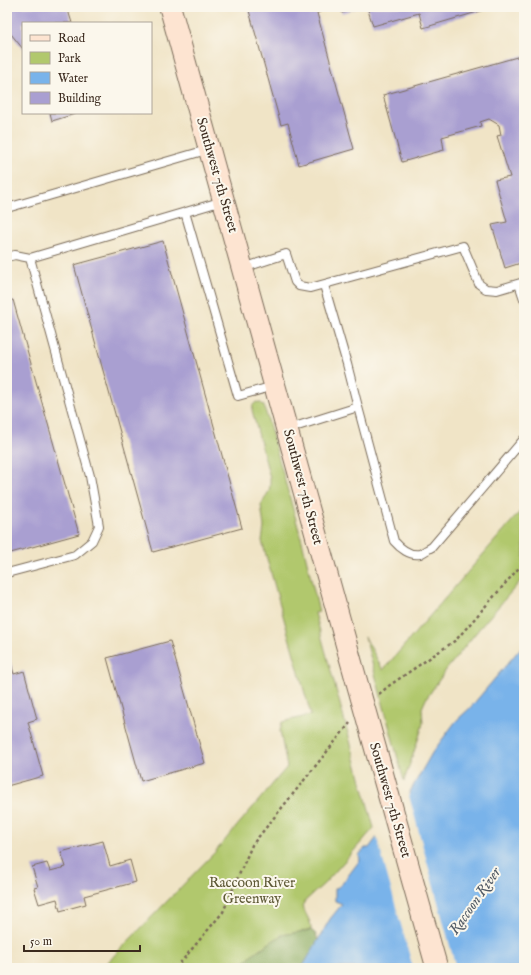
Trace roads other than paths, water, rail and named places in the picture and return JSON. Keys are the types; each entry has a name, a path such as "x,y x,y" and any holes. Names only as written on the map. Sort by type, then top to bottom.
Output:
{"main road":[{"name":"Southwest 7th Street","path":"170,7 437,968"}],"lane":[{"path":"7,208 210,150"},
{"path":"7,258 15,255 30,258 224,200"},
{"path":"185,212 238,396 275,386"},
{"path":"242,268 286,254 295,282 299,286 310,288 463,246 479,284 486,289 497,290 522,283 524,299"},
{"path":"7,573 75,555 92,541 99,526 90,476 30,258"},
{"path":"324,285 347,364 394,541 400,549 419,554 432,547 524,439"},
{"path":"287,429 358,407"}],"water":[{"name":"Raccoon River","path":"524,644 524,968 302,968 330,919 342,904 335,901 335,889 341,885 360,860 359,855 365,848 369,848 408,795 432,753 456,721 470,708"}],"park label":[{"name":"Raccoon River Greenway","path":"252,892"}]}
